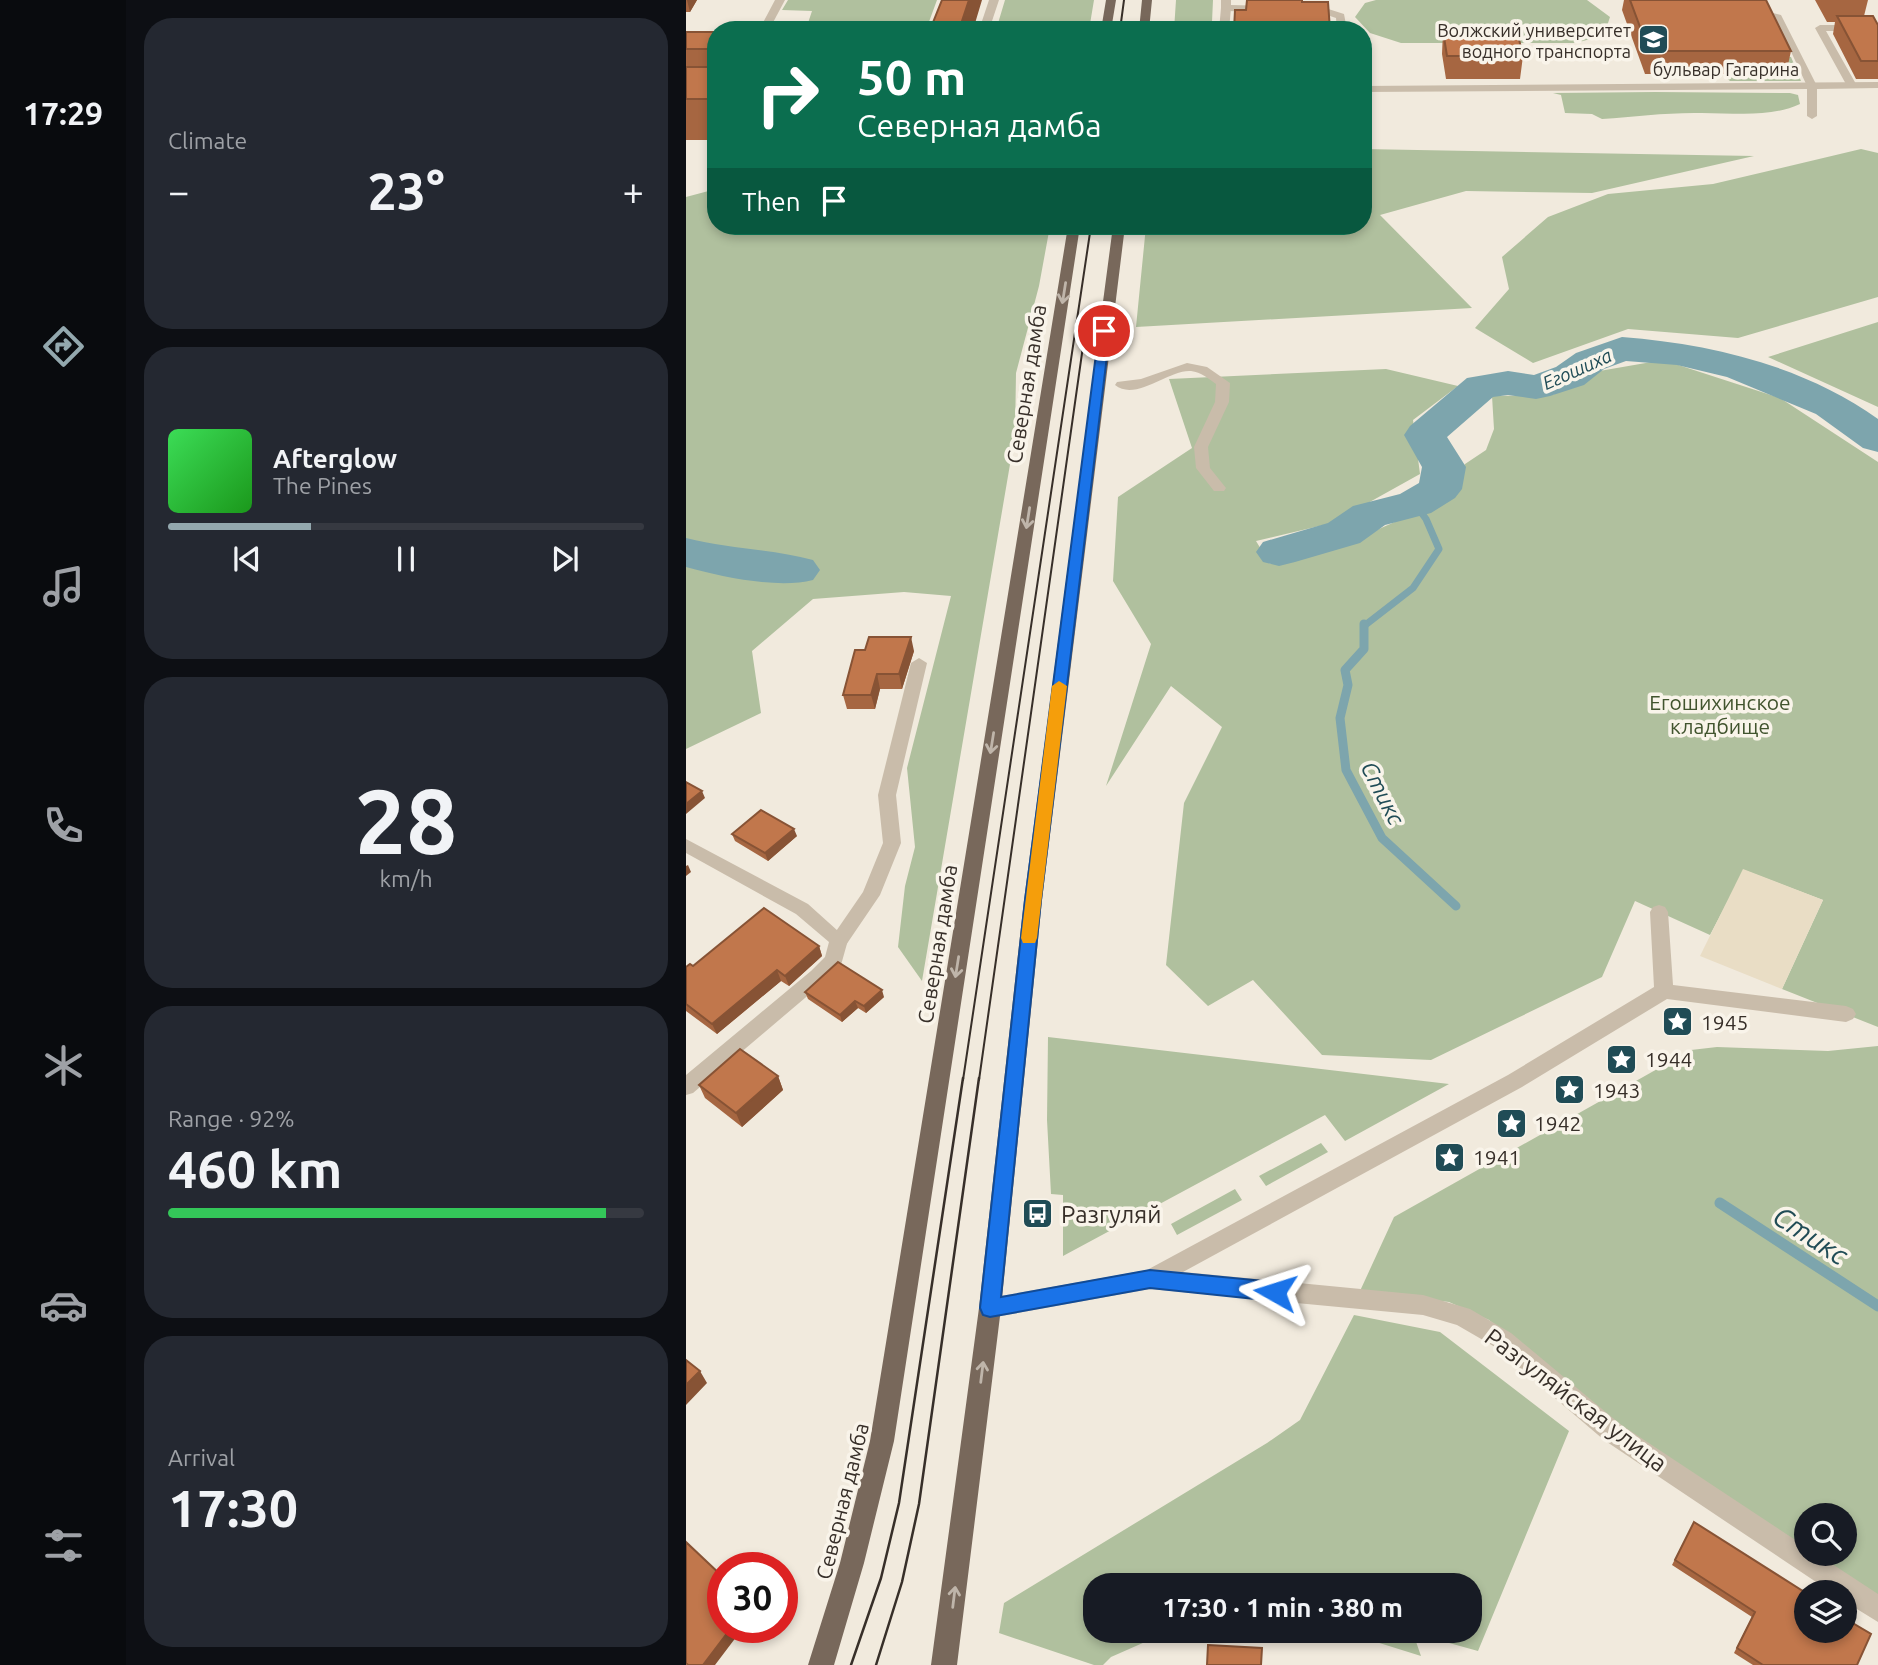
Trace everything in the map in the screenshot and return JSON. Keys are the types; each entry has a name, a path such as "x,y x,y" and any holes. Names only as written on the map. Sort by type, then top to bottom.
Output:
{"main road":[{"path":"1108,21 1111,0"},
{"path":"1145,21 1147,0"},
{"name":"Северная дамба","path":"821,1665 852,1563 882,1441 1073,235"},
{"path":"944,1665 990,1308 1035,887 1118,235"}],"street":[{"path":"769,21 780,0"},
{"path":"987,21 994,0"},
{"path":"1226,4 1285,9"},
{"path":"1297,9 1322,10 1341,16 1341,21"},
{"path":"1776,15 1812,86 1812,116"},
{"path":"1851,84 1821,28 1878,28"},
{"name":"бульвар Гагарина","path":"1372,89 1878,85"},
{"path":"1122,385 1149,381 1185,366 1208,371 1223,383 1222,402 1202,447 1203,468 1219,488"},
{"path":"686,1087 834,960 839,940 871,895 892,843 887,794 919,663"},
{"path":"686,845 802,909 839,940"},
{"path":"1660,912 1664,991"},
{"path":"1150,1279 1515,1081 1664,991 1846,1014"},
{"name":"Разгуляйская улица","path":"990,1308 1150,1279 1423,1305 1462,1316 1503,1340 1612,1432 1878,1609"}],"green space":[{"path":"788,0 937,0 929,21 809,21 812,11 782,10"},
{"path":"1005,0 1094,0 1090,21 999,21"},
{"path":"1176,0 1213,0 1212,21 1175,21"},
{"path":"1376,0 1587,0 1610,17 1604,35 1576,43 1401,43 1372,34 1372,21 1359,21 1355,17 1365,3"},
{"path":"1784,56 1791,57 1801,81 1730,81 1725,77 1788,75"},
{"path":"1553,93 1790,93 1798,95 1800,104 1762,113 1682,113 1602,119 1592,114 1565,113 1561,95"},
{"path":"1372,149 1754,156 1592,193 1466,191 1380,215 1472,308 1136,327 1145,235 1372,235"},
{"path":"1861,149 1878,153 1878,297 1738,338 1628,329 1533,363 1475,328 1509,289 1502,257 1548,217 1608,194 1713,184"},
{"path":"707,191 707,235 1048,235 1039,286 1016,373 1015,435 922,981 898,947 905,886 915,847 907,768 951,596 904,592 813,599 752,651 761,713 686,749 686,197"},
{"path":"1878,322 1878,407 1768,357"},
{"name":"Егошихинское кладбище","path":"1663,360 1780,398 1878,462 1878,1027 1782,989 1823,900 1744,870 1710,935 1635,901 1602,977 1431,1060 1322,1055 1253,980 1208,1006 1166,965 1184,803 1222,727 1171,686 1106,786 1151,644 1113,581 1118,497 1192,448 1169,379 1386,369 1458,386 1413,420 1420,474 1332,523 1256,541 1270,564 1336,548 1424,509 1450,490 1465,464 1486,450 1494,429 1492,396 1553,395 1588,373"},
{"path":"1048,1037 1449,1084 1345,1141 1325,1115 1063,1256 1063,1195 1051,1194 1047,1120"},
{"path":"1878,1046 1878,1597 1857,1583 1857,1580 1852,1580 1830,1566 1857,1566 1857,1503 1794,1503 1794,1542 1663,1457 1544,1366 1489,1320 1449,1302 1360,1291 1394,1217 1691,1050 1717,1047 1828,1051"},
{"path":"1321,1143 1328,1152 1266,1186 1259,1176"},
{"path":"1235,1189 1242,1200 1177,1235 1171,1224"},
{"path":"1354,1315 1440,1332 1569,1431 1482,1641 1482,1573 1083,1573 1083,1643 1143,1643 1111,1657 1103,1665 1094,1665 999,1633 1004,1603 1267,1443 1300,1420"},
{"path":"1379,1643 1416,1643 1421,1656"},
{"path":"1449,1643 1481,1643 1478,1651"}],"shaded area":[{"path":"1743,869 1823,900 1782,989 1700,956"}],"building":[{"path":"942,0 969,0 962,21 934,21"},
{"path":"1247,0 1328,2 1329,21 1234,21 1235,10 1246,10"},
{"path":"1630,0 1766,0 1791,51 1649,51"},
{"path":"1837,16 1873,16 1878,25 1878,61 1861,61"},
{"path":"1443,31 1517,31 1523,56 1447,56"},
{"path":"686,32 707,32 707,49 686,49"},
{"path":"686,67 707,67 707,99 686,99"},
{"path":"869,637 911,637 899,674 877,674 871,695 843,695 855,650 865,650"},
{"path":"686,782 702,791 686,804"},
{"path":"761,810 794,829 765,853 732,834"},
{"path":"764,908 819,946 785,976 777,970 712,1024 686,1004 686,967 690,964 693,966"},
{"path":"838,962 882,990 864,1006 855,1001 840,1015 805,992"},
{"path":"740,1049 778,1076 736,1113 699,1085"},
{"path":"686,1360 700,1371 686,1385"},
{"path":"1694,1522 1794,1585 1794,1643 1857,1643 1857,1626 1871,1634 1857,1665 1763,1665 1737,1648 1755,1612 1675,1560"},
{"path":"686,1542 707,1562 707,1643 720,1643 703,1665 686,1663"},
{"path":"1208,1645 1262,1648 1261,1665 1207,1665"}],"waterway":[{"name":"Егошиха","path":"1279,552 1344,533 1369,515 1415,504 1440,489 1444,467 1425,435 1481,387 1508,383 1536,387 1570,376 1590,361 1622,349 1677,353 1740,368 1831,405 1878,439"},
{"name":"Стикс","path":"1364,626 1413,588 1439,549 1426,519 1415,504"},
{"name":"Егошиха","path":"686,552 718,561 797,570"},
{"name":"Стикс","path":"1364,626 1364,649 1345,670 1348,685 1340,718 1346,770 1382,838 1456,906"},
{"name":"Стикс","path":"1720,1203 1878,1306"}],"tram line":[{"path":"1121,21 1124,0"},
{"path":"963,1080 1090,235"},
{"path":"979,1080 1087,318"},
{"path":"851,1665 881,1578 899,1503 963,1078"},
{"path":"876,1665 902,1582 919,1504 979,1078"}],"slow traffic":[{"path":"1029,938 1059,686"}],"place":[{"name":"Волжский университет водного транспорта","path":"1654,40"},
{"name":"1945","path":"1678,1022"},
{"name":"1944","path":"1622,1059"},
{"name":"1943","path":"1570,1090"},
{"name":"1942","path":"1511,1123"},
{"name":"1941","path":"1450,1157"},
{"name":"Разгуляй","path":"1038,1214"}],"route":[{"path":"1104,331 1033,900 990,1308 1150,1279 1275,1292"}]}
